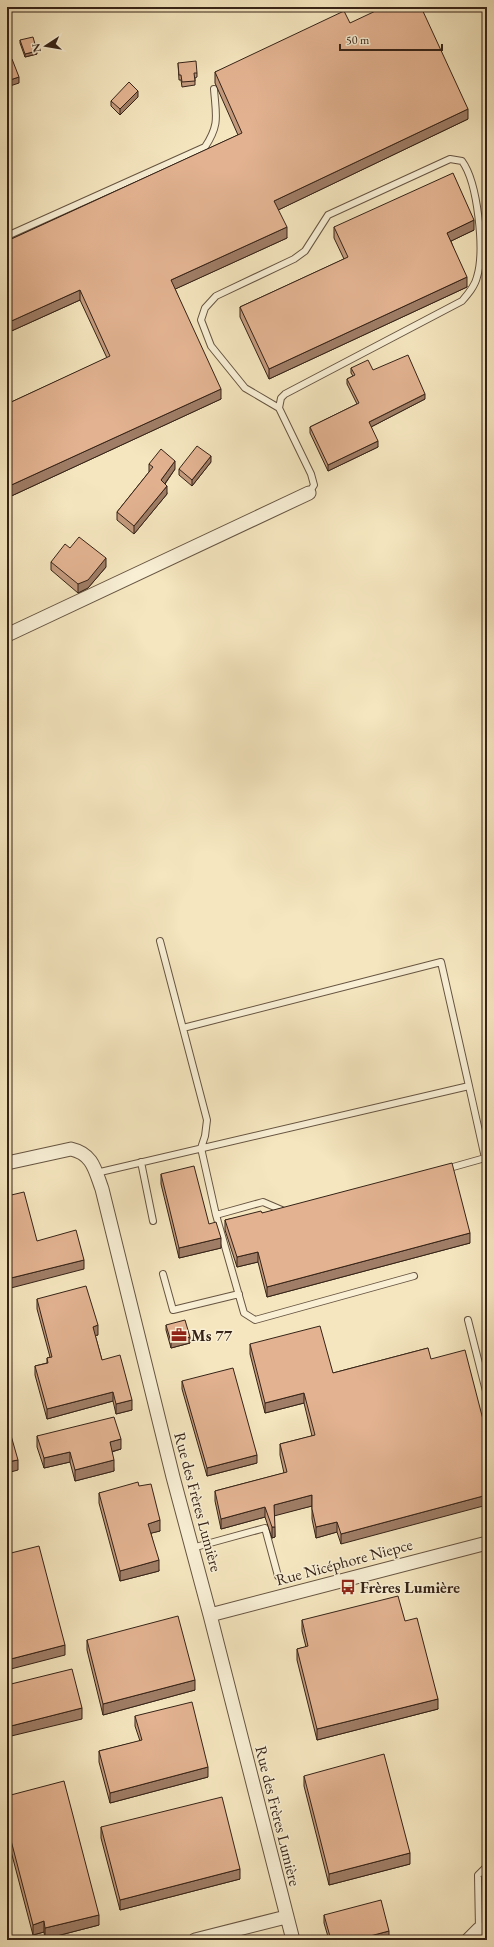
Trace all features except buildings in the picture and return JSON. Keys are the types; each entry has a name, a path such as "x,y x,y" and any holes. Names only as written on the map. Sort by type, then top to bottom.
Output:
{"street":[{"path":"7,635 309,492"},
{"name":"Rue des Frères Lumière","path":"7,1163 71,1149 81,1151 91,1160 102,1189 173,1477 293,1940"},
{"name":"Rue Nicéphore Niepce","path":"210,1615 487,1543"},
{"path":"196,1940 286,1917"},
{"path":"468,1940 479,1929"}],"lane":[{"path":"7,236 206,147 214,134 217,122 214,89"},
{"path":"279,408 281,398 285,394 462,300 471,290 477,278 479,266 479,221 473,184 468,170 462,161 450,159 328,215 305,251 294,259 216,296 205,308 202,320 210,346 245,388 279,408 311,474 314,485 309,492"},
{"path":"160,941 207,1120 205,1136 201,1148 216,1215 244,1313 255,1320 414,1276"},
{"path":"183,1028 441,962 486,1158 440,1170"},
{"path":"96,1173 469,1086"},
{"path":"141,1162 153,1222"},
{"path":"216,1215 263,1202 272,1204 283,1211 290,1210"},
{"path":"163,1274 173,1310 239,1294"},
{"path":"468,1320 487,1396"},
{"path":"192,1548 265,1528 278,1576"},
{"path":"479,1929 478,1875 487,1866"}],"place":[{"name":"Ms 77","path":"179,1335"},
{"name":"Frères Lumière","path":"348,1587"}]}
